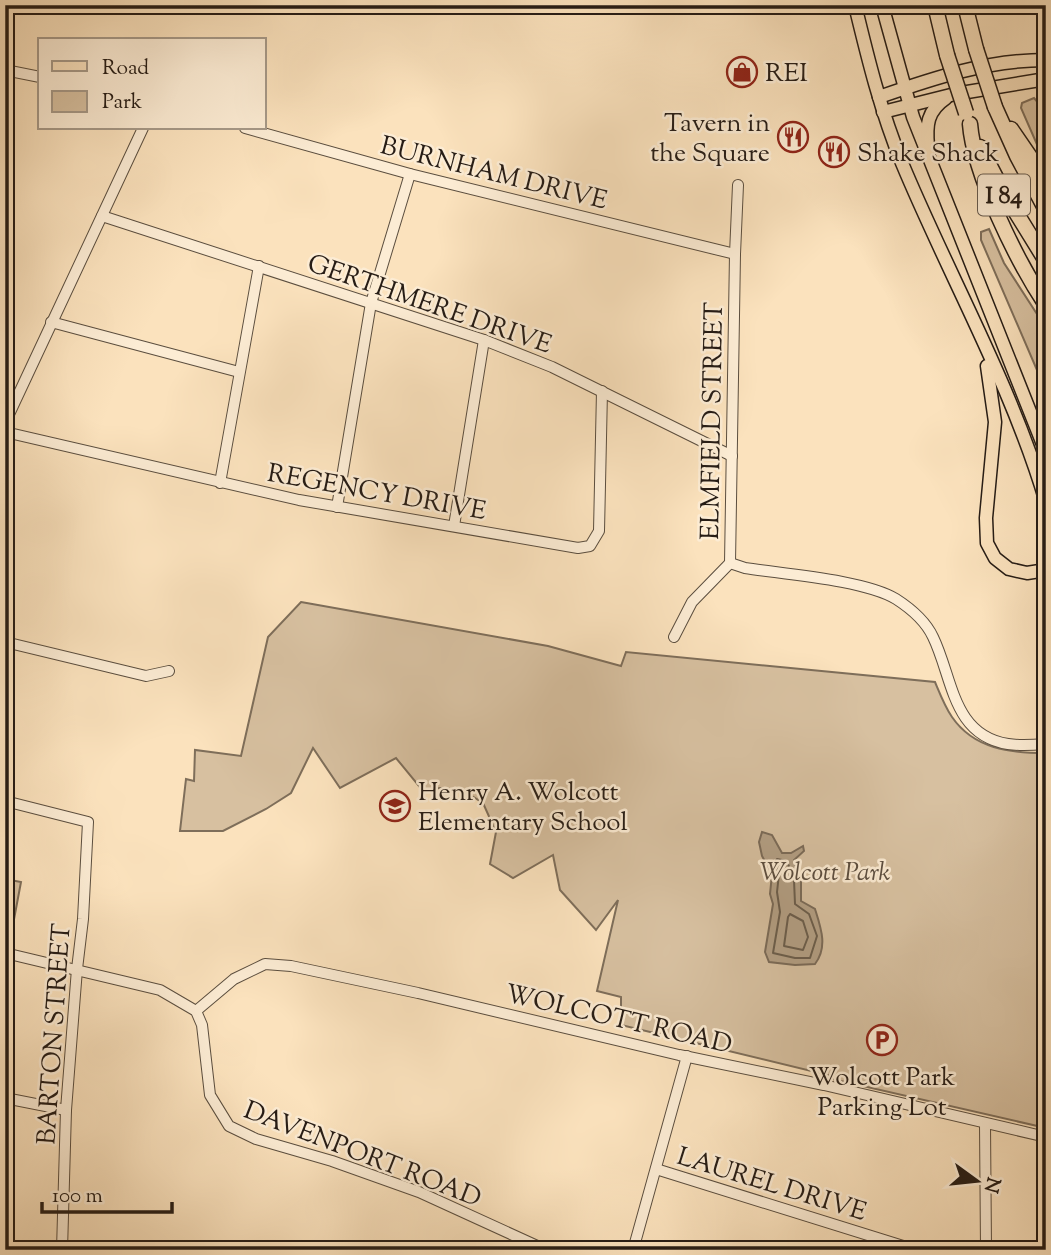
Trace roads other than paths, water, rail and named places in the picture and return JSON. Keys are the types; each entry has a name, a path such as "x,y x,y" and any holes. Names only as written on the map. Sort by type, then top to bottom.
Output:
{"highway":[{"name":"I 84","path":"935,5 947,55 968,118 1004,193 1046,261"},
{"name":"I 84","path":"965,5 976,49 997,110 1017,156 1046,210"},
{"path":"997,110 1046,180"},
{"path":"968,118 979,168 1024,266 1046,305"}],"main road":[{"path":"855,5 883,112 910,182 983,341 1046,502"},
{"path":"882,5 909,105 1046,452"},
{"path":"879,97 982,65 1046,60"},
{"path":"883,112 955,93 1046,79"},
{"path":"932,167 927,134 928,118 935,107 955,93"},
{"path":"983,341 995,422 986,518 987,543 995,558 1009,569 1027,573 1046,570"}],"street":[{"path":"5,70 38,76"},
{"path":"5,423 142,130"},
{"name":"BURNHAM DRIVE","path":"251,130 410,174 735,254"},
{"path":"337,507 371,303 410,174"},
{"name":"ELMFIELD STREET","path":"674,637 692,602 730,563 738,185"},
{"name":"GERTHMERE DRIVE","path":"102,216 484,340 552,367 732,456"},
{"path":"220,483 259,266"},
{"path":"51,323 239,372"},
{"path":"454,526 484,340"},
{"name":"REGENCY DRIVE","path":"5,432 220,483 337,507 578,548 590,546 599,531 603,391"},
{"path":"730,563 745,568 871,588 896,599 919,618 932,636 958,706 970,724 987,737 1000,742 1046,744"},
{"path":"5,642 146,676 169,671"},
{"name":"BARTON STREET","path":"5,801 88,822 83,919 66,1110 62,1250"},
{"path":"5,953 160,990 196,1011"},
{"name":"WOLCOTT ROAD","path":"196,1011 234,979 265,964 291,966 1046,1137"},
{"name":"DAVENPORT ROAD","path":"196,1011 202,1025 210,1095 229,1126 256,1139 332,1161 419,1192 546,1250"},
{"path":"633,1250 687,1056"},
{"path":"5,1098 66,1110"},
{"path":"985,1124 986,1250"},
{"name":"LAUREL DRIVE","path":"656,1169 916,1250"}],"water":[{"path":"762,832 772,835 782,853 791,853 803,846 804,851 794,860 801,876 801,901 815,909 821,930 821,951 815,964 769,962 765,952 773,904 770,894 772,874 762,856 759,842"}],"place":[{"name":"REI","path":"742,72"},
{"name":"Tavern in the Square","path":"793,137"},
{"name":"Shake Shack","path":"834,152"},
{"name":"Henry A. Wolcott Elementary School","path":"395,806"},
{"name":"Wolcott Park Parking Lot","path":"882,1040"}],"park label":[{"name":"Wolcott Park","path":"825,871"}]}
